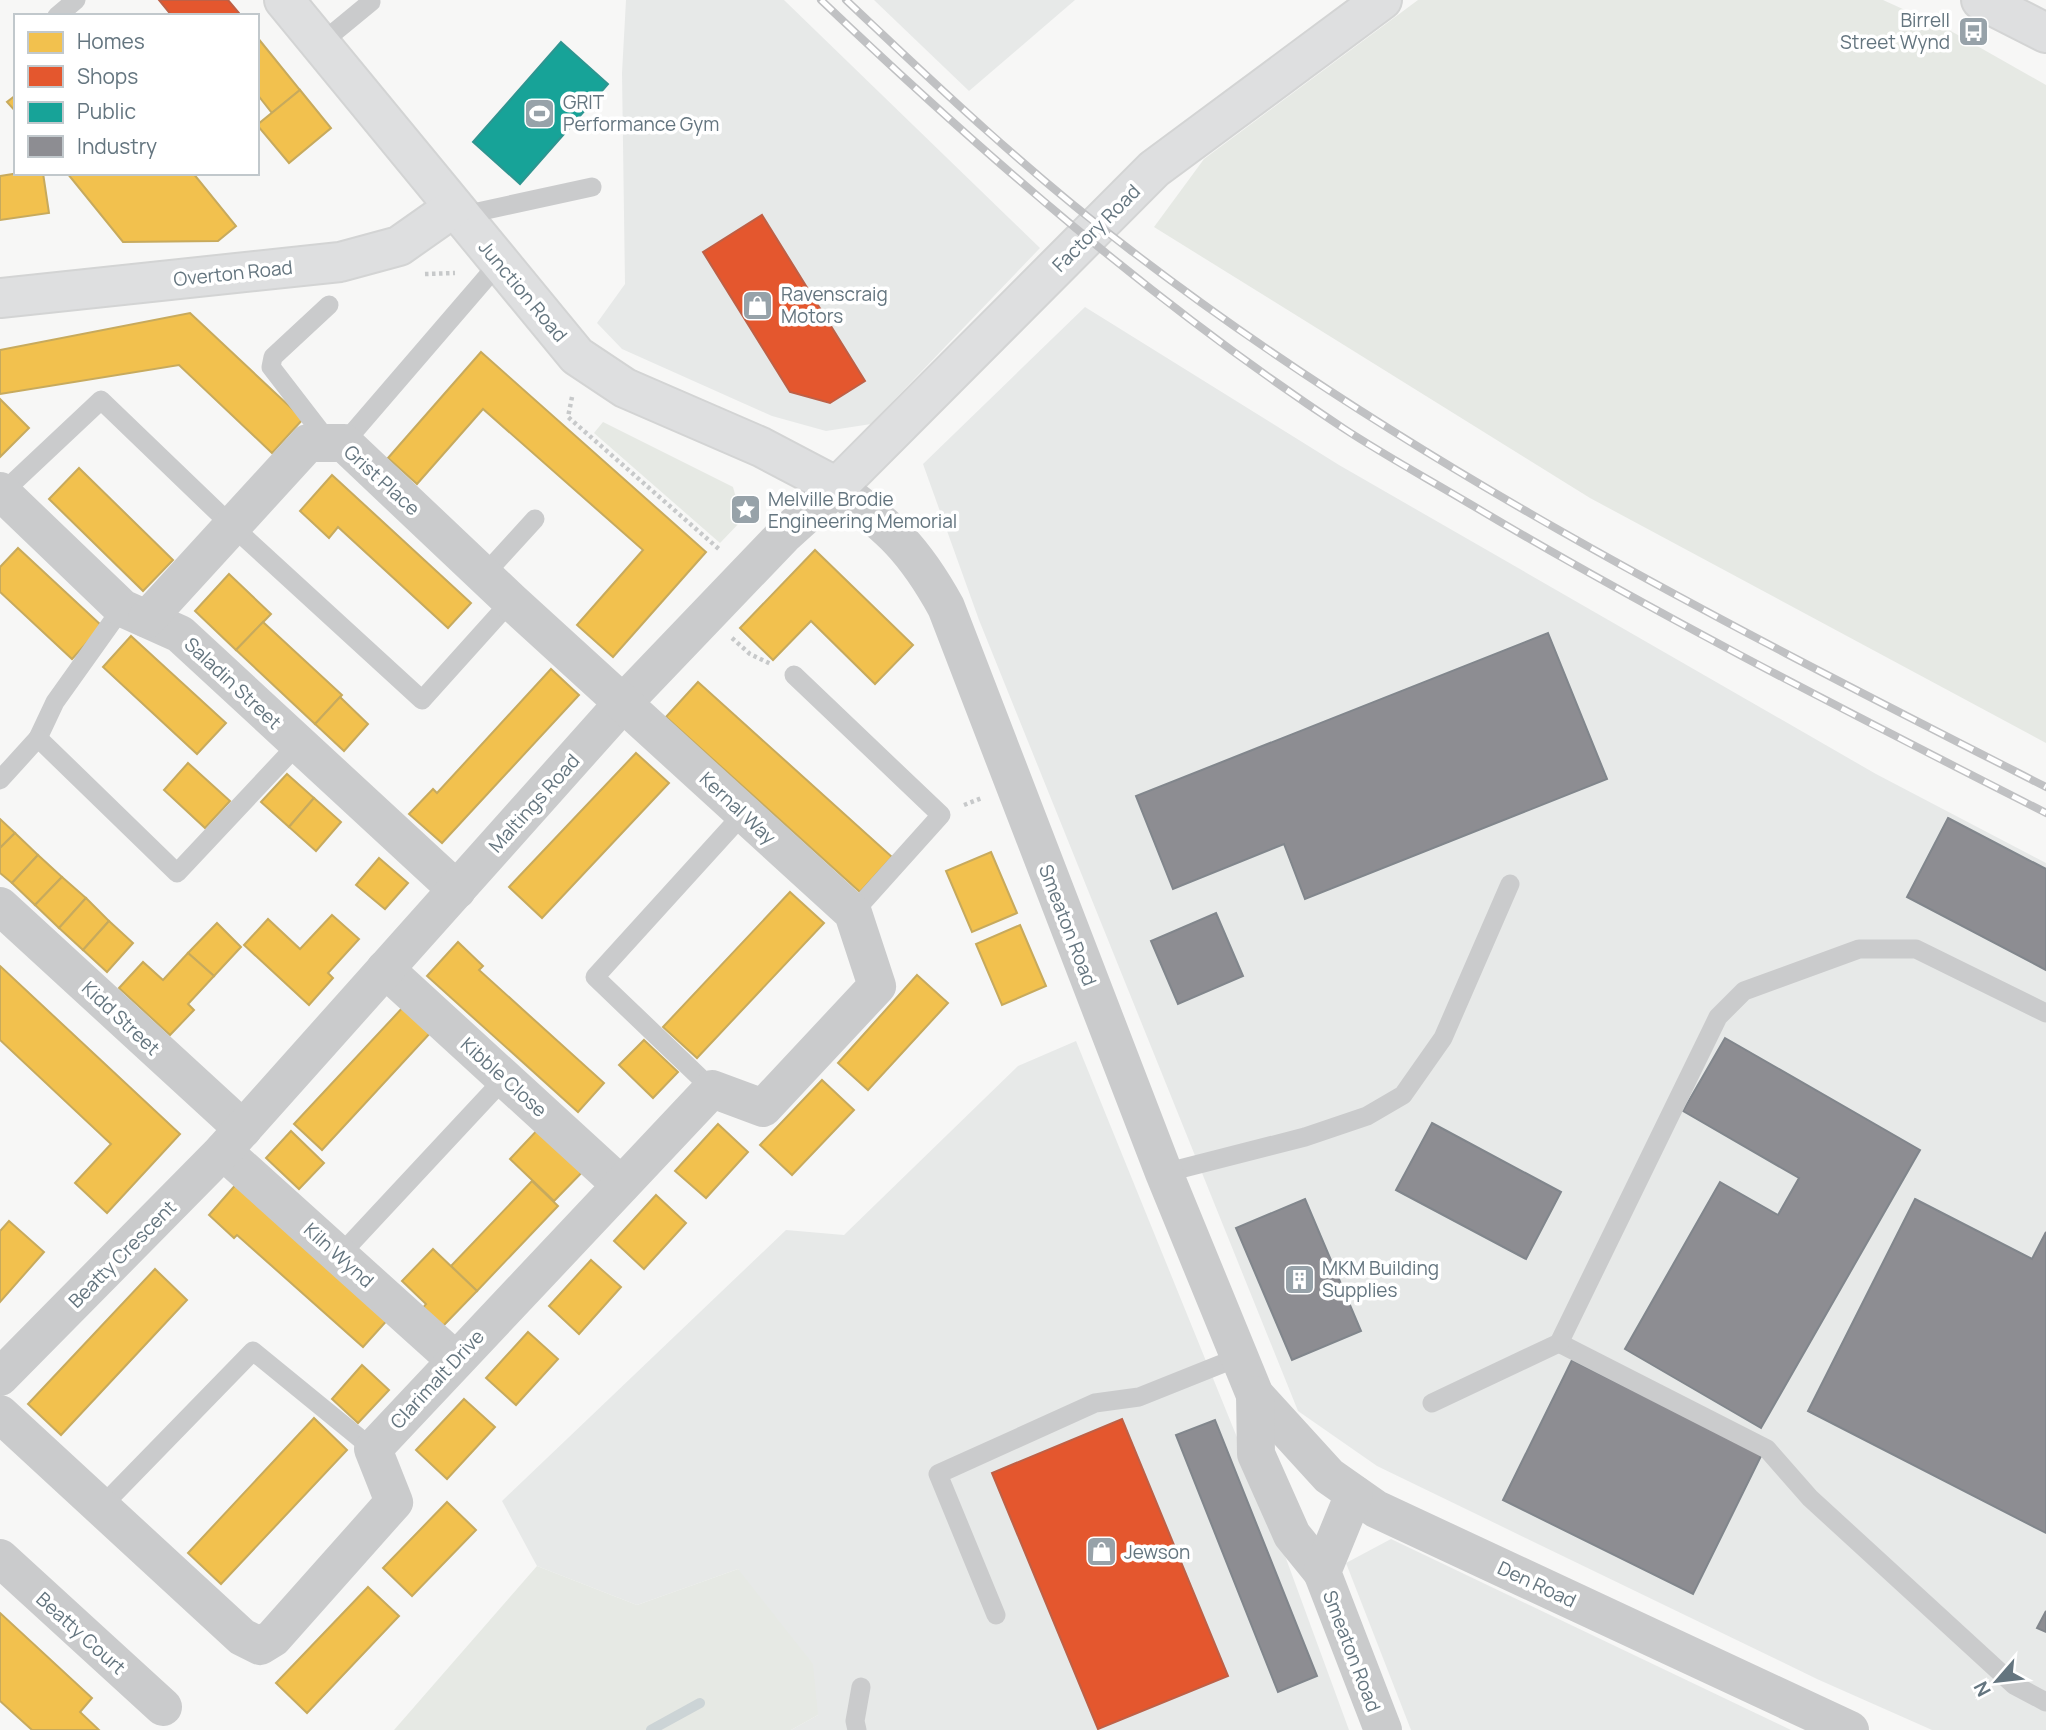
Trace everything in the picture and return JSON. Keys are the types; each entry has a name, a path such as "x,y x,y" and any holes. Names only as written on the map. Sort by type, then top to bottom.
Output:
{"street":[{"name":"Junction Road","path":"284,0 577,356 625,388 761,447 836,486"},
{"name":"Factory Road","path":"836,486 1154,169 1382,0"},
{"path":"1981,0 2046,33"},
{"name":"Overton Road","path":"0,298 340,262 399,246 456,212"},
{"name":"Grist Place","path":"134,614 232,526 308,443 336,442 624,702"},
{"name":"Maltings Road","path":"233,1140 624,702 747,573 836,486"},
{"name":"Smeaton Road","path":"836,486 894,531 924,568 946,607 1164,1173 1255,1395"},
{"name":"Saladin Street","path":"1,492 134,614 180,634 457,890"},
{"name":"Kernal Way","path":"624,702 853,913"},
{"name":"Kidd Street","path":"0,906 233,1140"},
{"path":"712,1089 763,1108 877,986 853,913"},
{"name":"Kibble Close","path":"386,969 621,1185"},
{"name":"Clarimalt Drive","path":"373,1449 454,1359 712,1089"},
{"name":"Kiln Wynd","path":"233,1140 339,1255 454,1359"},
{"name":"Beatty Crescent","path":"0,1377 233,1140"},
{"path":"1255,1395 1256,1454 1292,1535 1322,1572"},
{"name":"Den Road","path":"1255,1395 1329,1476 1376,1509 1850,1730"},
{"path":"0,1414 242,1637 260,1646 273,1637 394,1502 373,1449"},
{"name":"Smeaton Road","path":"1354,1494 1322,1572 1382,1730"},
{"name":"Beatty Court","path":"0,1559 163,1707"}],"lane":[{"path":"59,14 76,0"},
{"path":"320,44 371,2"},
{"path":"456,212 592,187"},
{"path":"329,305 273,357 271,367 336,442 499,263"},
{"path":"1,492 101,400 232,526 422,700 511,601"},
{"path":"484,575 535,519"},
{"path":"0,780 38,738 55,702 134,614"},
{"path":"794,676 941,815 853,913"},
{"path":"38,738 177,873 298,744"},
{"path":"712,1089 595,977 744,813"},
{"path":"1164,1173 1305,1138 1367,1116 1403,1095 1443,1038 1510,884"},
{"path":"1432,1403 1559,1343 1718,1017 1744,991 1859,950 1916,949 2046,1013"},
{"path":"339,1255 505,1078"},
{"path":"1559,1343 1768,1449 1810,1498 2014,1685 2046,1702"},
{"path":"102,1506 253,1351 373,1449"},
{"path":"996,1615 938,1474 1095,1403 1139,1397 1239,1357"},
{"path":"857,1730 855,1721 861,1687"}],"path":[{"path":"573,394 568,418 747,573"},
{"path":"706,616 750,654 794,676"},
{"path":"941,815 1014,784"}],"shaded area":[{"path":"626,0 784,0 1040,248 871,424 826,431 772,416 622,349 597,323 625,284 622,73"},
{"path":"874,0 1075,0 969,91"},
{"path":"1418,0 1883,0 1949,30 2046,85 2046,743 1590,498 1154,227 1204,159"},
{"path":"1085,307 1339,465 1876,774 2046,863 2046,1730 1932,1730 1817,1679 1377,1466 1298,1411 979,620 923,464"},
{"path":"603,422 733,487 742,520 720,543 594,433"},
{"path":"1076,1041 1284,1553 1349,1730 791,1730 818,1715 738,1569 637,1605 537,1566 502,1501 786,1230 844,1235 1018,1066"},
{"path":"1391,1539 1791,1730 1411,1730 1346,1563"},
{"path":"537,1566 637,1605 738,1569 813,1664 818,1715 791,1730 394,1730"}],"building: Homes":[{"path":"259,39 300,90 272,113 259,97"},
{"path":"300,90 331,128 289,163 259,127 259,123"},
{"path":"14,97 14,110 7,102"},
{"path":"43,175 49,213 0,220 0,176"},
{"path":"69,175 195,175 236,226 218,241 123,242"},
{"path":"190,313 303,419 272,453 179,365 0,394 0,350"},
{"path":"481,352 706,552 613,657 577,625 643,550 483,409 417,484 388,458"},
{"path":"0,399 29,428 0,457"},
{"path":"79,468 173,560 143,591 49,499"},
{"path":"332,475 471,603 448,628 338,527 329,538 300,511"},
{"path":"18,548 102,626 72,659 0,592 0,567"},
{"path":"815,550 913,645 875,684 811,621 773,660 740,628"},
{"path":"229,574 271,614 236,650 195,611"},
{"path":"263,622 342,695 315,724 236,650"},
{"path":"131,636 226,723 197,754 103,667"},
{"path":"551,669 579,695 442,843 409,814 433,789 437,793"},
{"path":"698,682 892,857 860,892 666,717"},
{"path":"340,697 368,724 344,751 315,724"},
{"path":"636,753 669,783 542,918 509,887"},
{"path":"188,763 230,801 205,828 164,790"},
{"path":"287,774 314,798 289,827 261,802"},
{"path":"314,798 341,822 316,851 289,827"},
{"path":"0,819 15,833 0,848"},
{"path":"15,833 38,855 12,883 0,873 0,848"},
{"path":"991,852 1017,913 972,932 946,871"},
{"path":"38,855 62,877 35,905 12,883"},
{"path":"379,858 408,883 385,909 356,885"},
{"path":"62,877 86,898 59,928 35,905"},
{"path":"790,892 824,923 697,1058 663,1027"},
{"path":"86,898 109,921 83,950 59,928"},
{"path":"332,915 359,939 328,973 333,978 309,1005 244,945 268,919 300,949"},
{"path":"109,921 133,943 107,972 83,950"},
{"path":"217,923 241,947 214,976 188,953"},
{"path":"1020,925 1046,986 1002,1005 976,944"},
{"path":"458,942 483,966 479,970 604,1083 578,1112 427,976"},
{"path":"188,953 214,976 188,1004 194,1010 170,1035 119,988 143,962 163,980"},
{"path":"0,966 180,1134 107,1213 75,1183 111,1144 0,1040"},
{"path":"917,975 948,1003 868,1090 838,1063"},
{"path":"405,1005 432,1031 322,1150 294,1124"},
{"path":"644,1040 678,1072 653,1098 619,1065"},
{"path":"822,1080 854,1110 792,1175 760,1145"},
{"path":"718,1124 748,1152 706,1198 675,1171"},
{"path":"541,1126 590,1164 554,1201 510,1159"},
{"path":"291,1131 324,1163 299,1189 266,1158"},
{"path":"239,1181 390,1317 363,1347 237,1235 234,1238 209,1215"},
{"path":"532,1181 558,1206 477,1291 451,1266"},
{"path":"656,1195 686,1223 644,1269 614,1241"},
{"path":"9,1221 44,1252 0,1302 0,1231"},
{"path":"433,1249 477,1291 442,1327 422,1309 426,1304 402,1281"},
{"path":"591,1260 621,1287 579,1334 549,1306"},
{"path":"155,1269 187,1300 61,1435 28,1404"},
{"path":"528,1332 558,1359 516,1405 486,1378"},
{"path":"362,1365 389,1390 358,1423 332,1399"},
{"path":"464,1399 495,1427 447,1479 416,1450"},
{"path":"314,1418 347,1450 221,1584 188,1553"},
{"path":"447,1502 476,1530 412,1596 383,1568"},
{"path":"368,1587 399,1616 307,1713 276,1683"},
{"path":"0,1613 92,1698 80,1712 99,1730 32,1730 0,1701"}],"building: Shops":[{"path":"159,0 228,0 239,13 238,14 170,14"},
{"path":"762,215 865,381 830,403 790,392 703,252"},
{"name":"Jewson","path":"1122,1419 1228,1676 1098,1729 992,1473"}],"building: Public":[{"name":"GRIT Performance Gym","path":"561,42 608,84 520,184 473,142"}],"building: Industry":[{"path":"1548,633 1607,779 1305,899 1284,844 1173,889 1136,796"},
{"path":"1948,818 2046,869 2046,970 1907,897"},
{"path":"1216,913 1243,976 1178,1004 1151,941"},
{"path":"1725,1038 1920,1150 1761,1428 1625,1349 1720,1182 1778,1215 1799,1178 1683,1111"},
{"path":"1432,1123 1561,1192 1526,1259 1396,1190"},
{"name":"MKM Building Supplies","path":"1305,1199 1361,1331 1292,1360 1236,1228"},
{"path":"1915,1199 2032,1259 2046,1232 2046,1533 1808,1411"},
{"path":"1572,1360 1762,1454 1693,1594 1503,1500"},
{"path":"1215,1420 1317,1676 1278,1692 1176,1435"},
{"path":"2046,1611 2046,1632 2037,1628"}],"waterway":[{"path":"651,1730 700,1703"}],"railway":[{"path":"821,0 945,115 1073,226 1205,331 1343,428 1541,545 1684,625 2046,813"},
{"path":"846,0 984,128 1092,220 1236,328 1347,402 1460,472 1691,603 2046,787"}],"place":[{"name":"Birrell Street Wynd","path":"1973,31"},
{"name":"GRIT Performance Gym","path":"540,113"},
{"name":"Ravenscraig Motors","path":"758,305"},
{"name":"Melville Brodie Engineering Memorial","path":"745,510"},
{"name":"MKM Building Supplies","path":"1299,1279"},
{"name":"Jewson","path":"1101,1552"}]}
